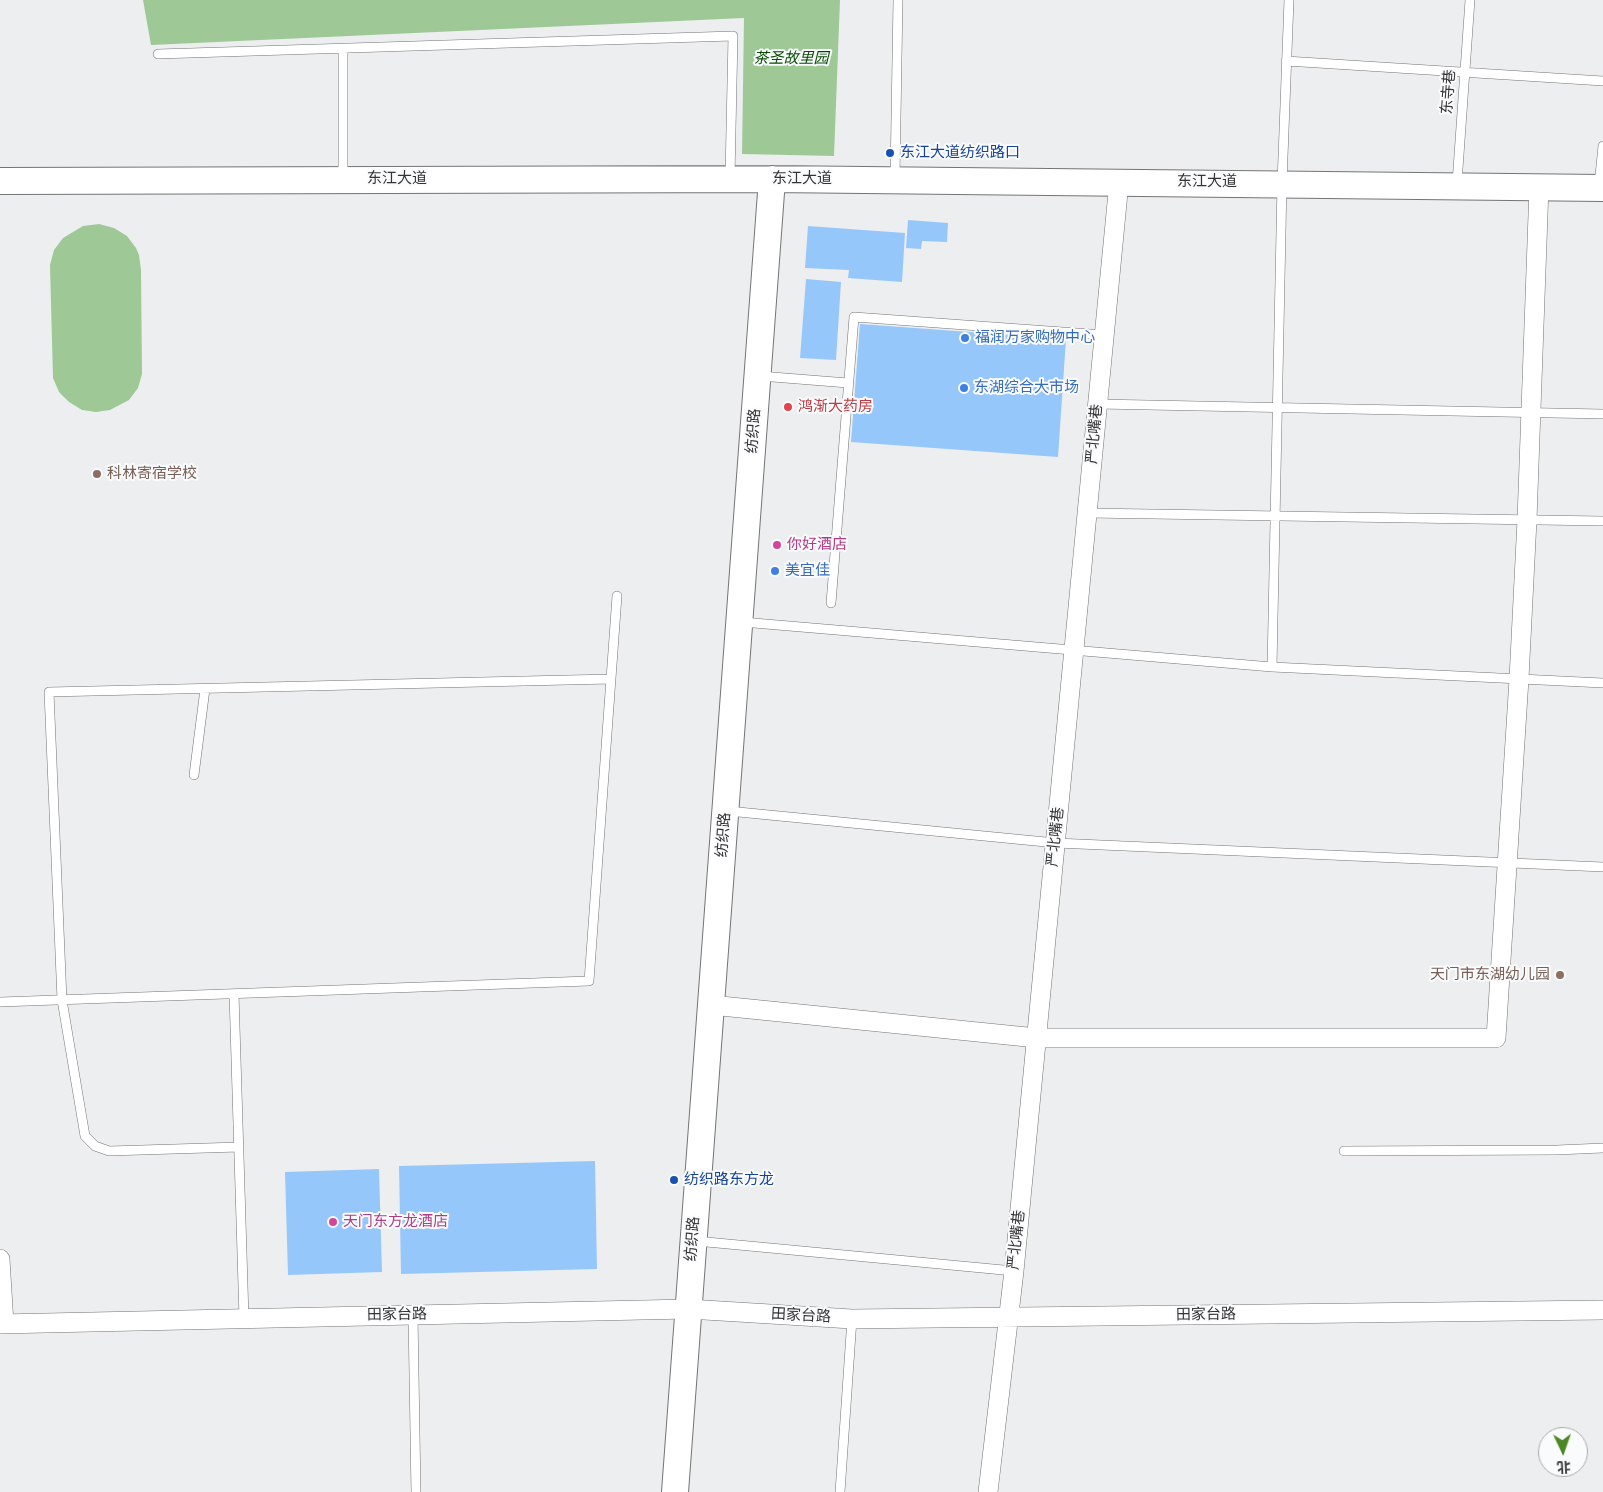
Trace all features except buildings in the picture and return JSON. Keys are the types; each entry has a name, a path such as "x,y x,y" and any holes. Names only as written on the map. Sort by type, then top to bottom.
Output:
{"street":[{"name":"东江大道","path":"0,181 772,178 1601,188"},
{"name":"纺织路","path":"675,1492 772,178"},
{"name":"严北嘴巷","path":"988,1492 1010,1317 1119,182"},
{"path":"711,1005 1037,1038 1496,1038 1519,679 1532,412 1539,187"},
{"path":"0,1259 2,1324"},
{"name":"田家台路","path":"2,1324 688,1309 852,1320 1603,1310"}],"lane":[{"path":"895,180 898,0"},
{"path":"1272,667 1282,183 1289,0"},
{"name":"东寺巷","path":"1457,186 1470,0"},
{"path":"158,54 732,36 730,179"},
{"path":"343,48 343,180"},
{"path":"1286,61 1603,81"},
{"path":"1601,188 1603,146"},
{"path":"831,603 854,316 1104,336"},
{"path":"758,376 848,383"},
{"path":"1098,404 1603,414"},
{"path":"1088,513 1603,521"},
{"path":"0,1002 589,981 617,596"},
{"path":"740,622 1272,667 1603,683"},
{"path":"239,1148 109,1151 95,1146 85,1136 62,1000 49,692 611,679"},
{"path":"194,775 205,689"},
{"path":"726,811 1056,843 1603,867"},
{"path":"234,994 244,1318"},
{"path":"1344,1150 1547,1150 1603,1148"},
{"path":"693,1241 1014,1271"},
{"path":"413,1315 416,1492"},
{"path":"840,1492 852,1320"}],"green space":[{"name":"茶圣故里园","path":"143,0 840,0 834,156 742,154 744,18 151,45"},
{"path":"99,224 114,228 127,236 139,255 141,270 142,374 138,388 129,400 110,410 96,412 82,410 69,402 59,392 53,378 50,265 54,250 63,238 83,226"}],"place":[{"name":"东江大道纺织路口","path":"890,153"},
{"name":"福润万家购物中心","path":"965,338"},
{"name":"东湖综合大市场","path":"964,388"},
{"name":"鸿渐大药房","path":"788,407"},
{"name":"科林寄宿学校","path":"97,474"},
{"name":"你好酒店","path":"777,545"},
{"name":"美宜佳","path":"775,571"},
{"name":"天门市东湖幼儿园","path":"1560,975"},
{"name":"纺织路东方龙","path":"674,1180"},
{"name":"天门东方龙酒店","path":"333,1222"}]}
